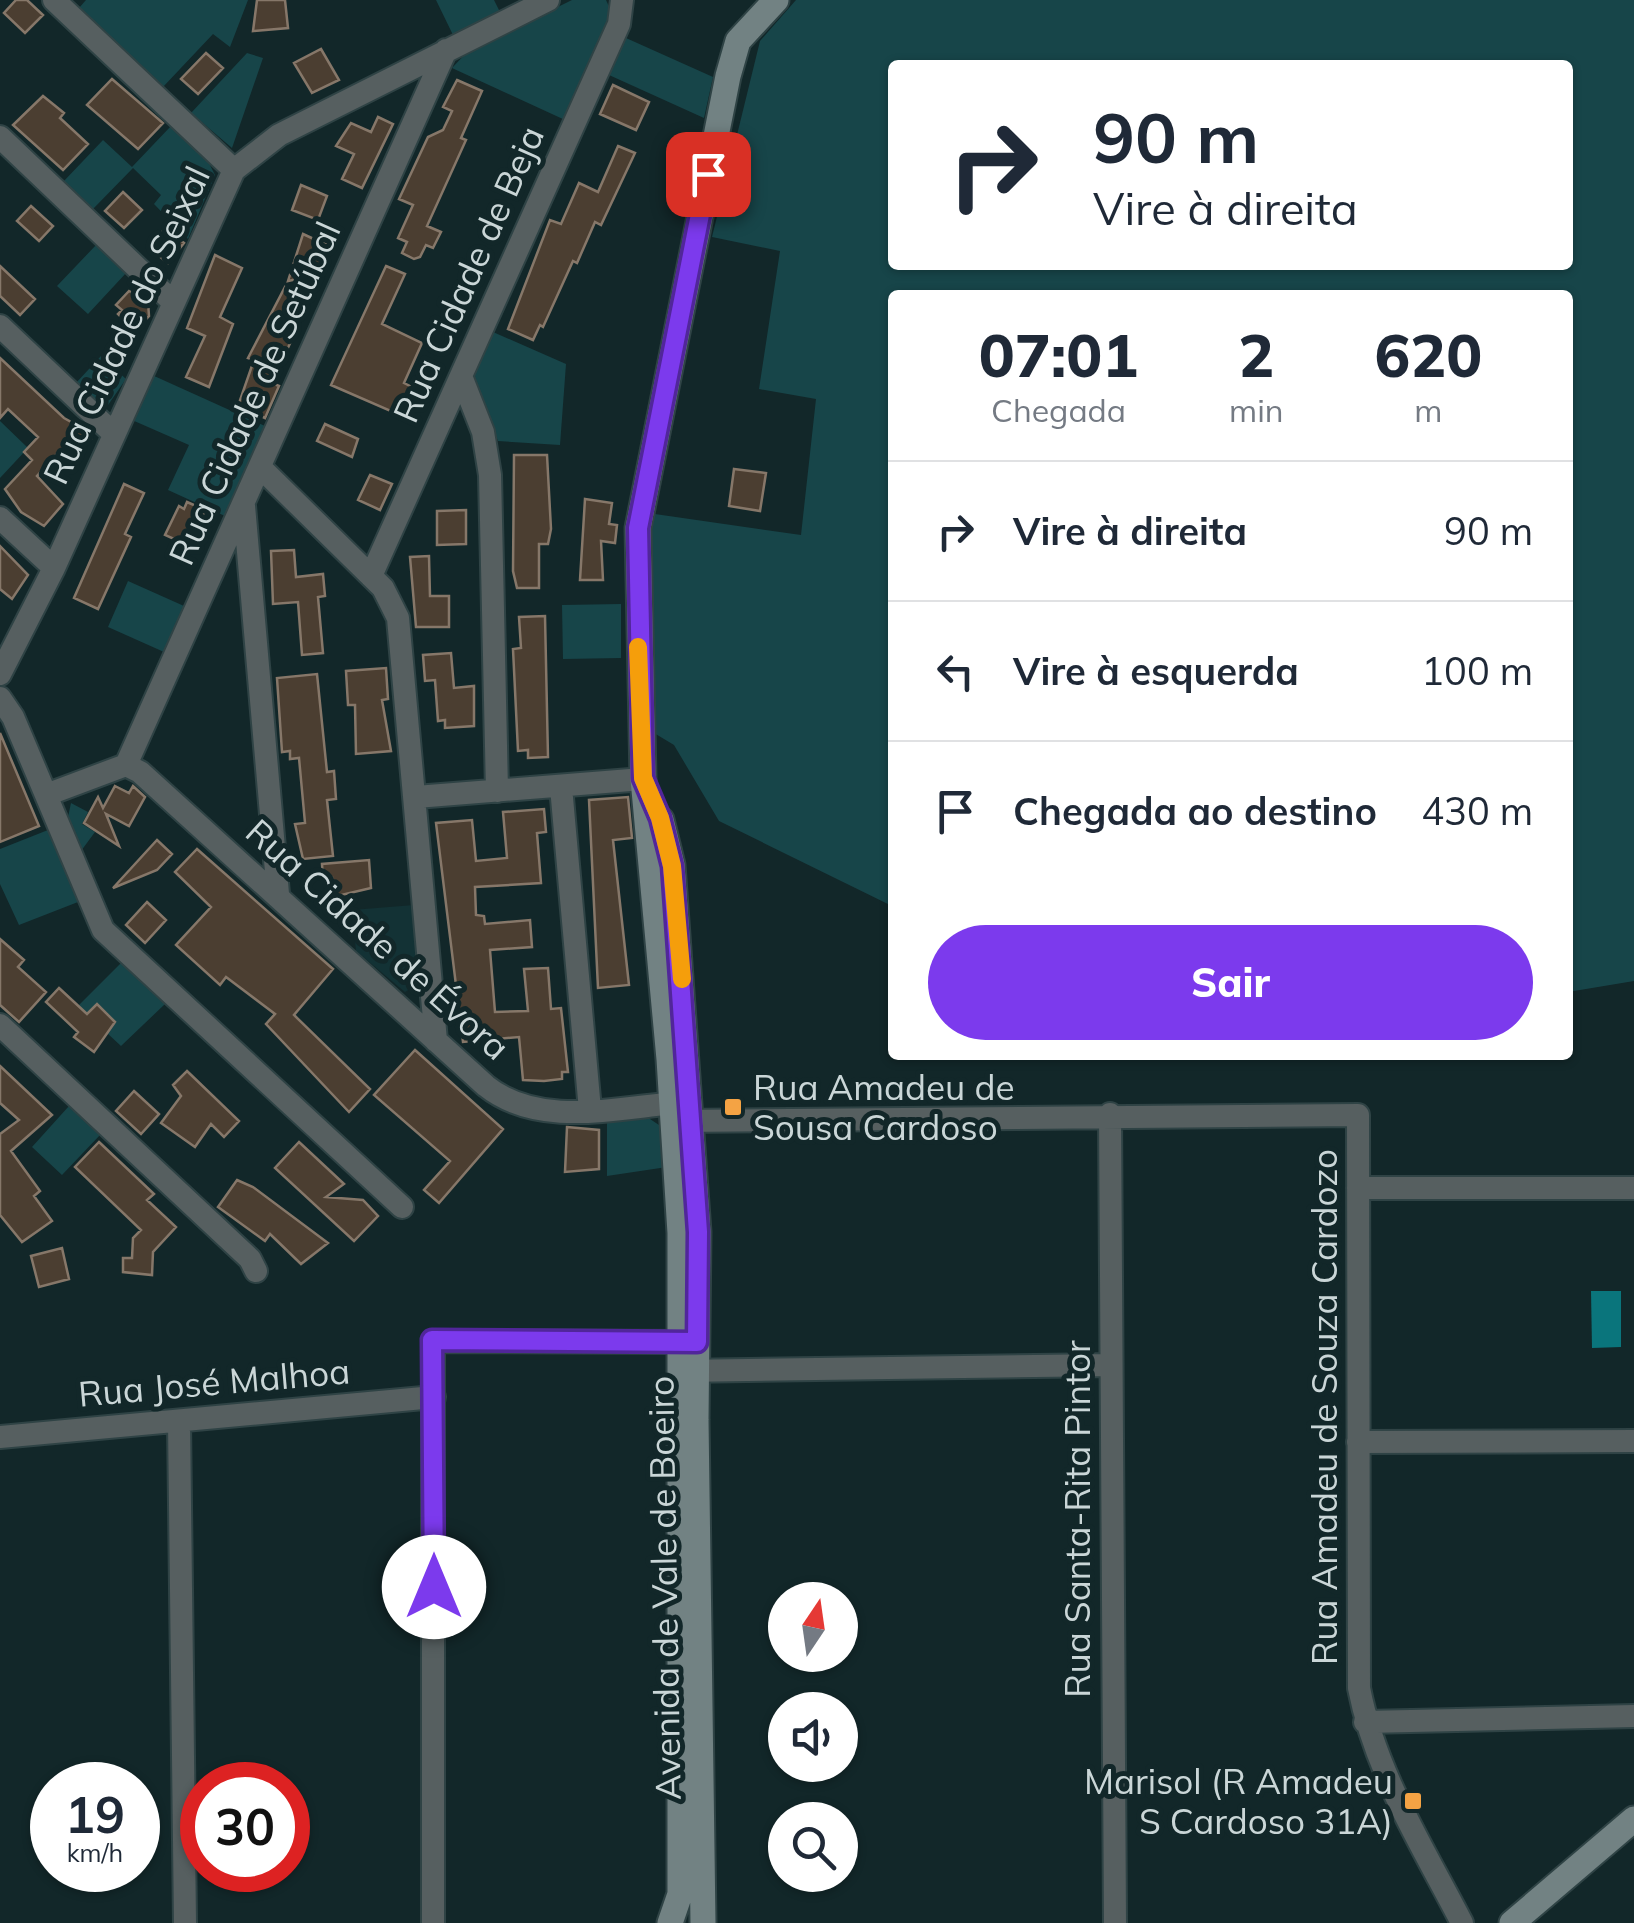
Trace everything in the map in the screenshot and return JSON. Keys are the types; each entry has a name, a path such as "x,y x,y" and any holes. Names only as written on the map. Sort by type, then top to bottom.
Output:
{"street":[{"path":"54,0 234,170"},
{"path":"446,50 548,0"},
{"name":"Rua Cidade de Beja","path":"371,576 619,24 622,0"},
{"name":"Avenida de Vale de Boeiro","path":"672,1923 680,1894 688,1342 680,1233 682,1111 643,778 638,528 728,76 738,41 776,0"},
{"name":"Rua Cidade do Seixal","path":"0,674 54,568 234,170 279,135 446,50"},
{"name":"Rua Cidade de Setúbal","path":"126,765 446,50"},
{"path":"0,137 174,302"},
{"path":"0,326 114,434"},
{"path":"461,376 482,432 490,475 496,791"},
{"path":"260,467 371,576 391,602 401,633 436,1041"},
{"path":"244,502 278,894"},
{"path":"0,518 54,568"},
{"path":"0,698 14,717 103,930 402,1207"},
{"path":"46,795 126,765"},
{"name":"Rua Cidade de Évora","path":"126,765 153,782 436,1041 511,1102 543,1111 682,1111"},
{"path":"416,797 643,778"},
{"path":"562,786 590,1110"},
{"path":"0,1025 250,1258 256,1271"},
{"name":"Rua Amadeu de Souza Cardozo","path":"682,1111 1358,1115 1359,1688 1384,1772 1462,1923"},
{"name":"Rua Santa-Rita Pintor","path":"1110,1114 1115,1923"},
{"path":"1358,1188 1634,1188"},
{"path":"433,1923 432,1340 688,1342"},
{"path":"687,1370 1110,1365"},
{"name":"Avenida de Vale de Boeiro","path":"687,1370 704,1923"},
{"name":"Rua José Malhoa","path":"0,1437 434,1397"},
{"path":"179,1421 186,1923"},
{"path":"1358,1442 1634,1441"},
{"path":"1366,1722 1634,1716"},
{"path":"1512,1923 1634,1819"},
{"path":"672,1923 685,1918 704,1923"}],"shaded area":[{"path":"86,0 248,0 230,47 213,34 163,87 79,8"},
{"path":"436,0 494,0 500,12 453,35"},
{"path":"572,0 606,0 612,13 565,120 452,68 468,51"},
{"path":"796,0 1634,0 1634,981 1573,991 1573,290 888,290 888,904 719,821 674,745 654,733 648,513 801,535 816,399 759,389 780,251 712,237 760,41"},
{"path":"626,38 713,77 704,118 609,75"},
{"path":"247,53 263,58 232,148 191,113"},
{"path":"171,126 208,161 215,175 188,239 154,204 161,195 133,168 93,209 63,182 103,140 132,167"},
{"path":"97,244 127,272 88,314 57,286"},
{"path":"493,332 566,364 560,445 498,441 474,376"},
{"path":"101,356 126,379 108,405 97,402 76,383"},
{"path":"152,375 265,426 225,516 168,490 189,445 132,420"},
{"path":"0,421 28,448 0,478"},
{"path":"128,581 184,606 164,652 108,627"},
{"path":"621,604 621,658 563,659 562,605"},
{"path":"71,803 88,812 82,824 95,832 81,851 68,817"},
{"path":"48,830 78,902 19,925 0,884 0,849"},
{"path":"414,905 420,983 405,992 356,951 352,910"},
{"path":"121,963 165,1004 121,1046 78,1006"},
{"path":"69,1106 100,1135 62,1175 32,1147"},
{"path":"647,1117 662,1127 667,1167 607,1176 607,1119"}],"water":[{"path":"1591,1291 1621,1291 1621,1347 1592,1348"}],"building":[{"path":"16,0 27,0 43,15 25,33 4,13"},
{"path":"257,0 285,0 288,28 253,31"},
{"path":"321,49 339,80 312,93 294,63"},
{"path":"206,53 223,68 198,94 181,79"},
{"path":"112,79 163,123 138,149 87,105"},
{"path":"457,80 482,91 461,138 466,140 427,226 441,232 433,248 426,245 420,257 414,259 402,253 407,242 398,238 413,205 399,199 428,137 443,130 452,111 443,107"},
{"path":"613,85 649,102 636,130 600,114"},
{"path":"43,96 64,113 60,118 88,144 63,170 13,125"},
{"path":"378,117 393,124 362,188 342,179 354,154 336,146 351,123 371,132"},
{"path":"618,146 635,153 601,225 595,222 577,263 573,261 543,327 540,325 533,340 508,329 550,220 561,224 579,183 598,192"},
{"path":"301,185 327,196 318,220 292,210"},
{"path":"123,192 142,210 124,228 105,211"},
{"path":"31,206 53,226 39,241 17,221"},
{"path":"165,228 184,243 168,263 149,248"},
{"path":"303,234 329,246 320,274 288,281"},
{"path":"215,255 242,268 220,317 233,324 209,387 186,377 205,336 187,328"},
{"path":"0,266 35,299 20,315 0,296"},
{"path":"386,266 405,274 382,324 422,343 404,383 416,389 402,416 331,385"},
{"path":"285,287 305,297 285,336 292,339 272,383 279,386 265,418 238,406 254,360 248,358"},
{"path":"129,291 148,302 149,316 135,331 118,314 122,310 116,305"},
{"path":"0,358 64,418 91,433 91,439 77,454 64,462 56,455 37,476 63,504 44,526 21,512 5,489 32,460 24,452 38,437 8,409 0,418"},
{"path":"325,424 358,439 352,457 317,441"},
{"path":"514,455 547,455 551,529 548,544 539,544 539,588 517,588 513,571"},
{"path":"734,469 766,473 760,511 729,506"},
{"path":"370,475 392,484 380,510 358,500"},
{"path":"124,484 144,493 125,534 131,537 98,609 74,598"},
{"path":"585,499 612,503 609,524 617,525 615,543 601,541 603,580 580,580"},
{"path":"187,502 205,510 202,517 207,519 194,548 165,535 179,506 184,509"},
{"path":"466,510 466,544 437,545 437,511"},
{"path":"0,546 28,575 12,599 0,589"},
{"path":"294,550 296,577 323,574 325,596 318,597 323,653 302,655 298,602 273,604 271,551"},
{"path":"429,556 430,596 449,596 449,627 416,627 410,557"},
{"path":"545,616 548,757 528,758 528,750 518,751 513,649 521,648 519,617"},
{"path":"451,653 454,688 474,686 474,726 445,728 445,720 438,721 435,680 425,681 423,655"},
{"path":"386,668 388,699 382,700 391,751 356,754 355,705 348,705 346,671"},
{"path":"317,674 327,772 334,771 336,799 327,800 333,856 303,859 295,824 305,823 299,758 290,759 290,751 282,752 277,678"},
{"path":"0,733 39,826 0,842"},
{"path":"115,786 129,793 133,786 145,797 129,826 106,814 119,846 84,823 98,797 103,808"},
{"path":"628,797 632,838 613,840 629,985 598,988 589,800"},
{"path":"544,809 546,832 537,833 541,883 475,887 476,915 484,916 485,924 530,920 532,947 490,950 495,1012 528,1011 524,969 548,968 551,1009 561,1008 568,1072 562,1072 562,1079 544,1081 523,1080 519,1037 463,1042 436,823 472,820 476,861 507,858 503,812"},
{"path":"157,840 172,854 157,870 113,888"},
{"path":"197,849 333,969 294,1015 370,1089 349,1112 266,1024 275,1014 226,977 220,985 176,945 211,907 175,872"},
{"path":"369,860 371,888 333,897 332,878 323,879 322,864"},
{"path":"147,902 166,920 145,943 126,925"},
{"path":"0,939 24,960 18,967 46,992 19,1022 0,1005"},
{"path":"59,988 87,1014 97,1004 115,1022 94,1052 74,1037 78,1032 46,1002"},
{"path":"415,1050 503,1129 439,1203 424,1190 450,1161 374,1095"},
{"path":"0,1066 52,1115 11,1151 40,1191 34,1196 52,1221 22,1242 0,1215 0,1134 19,1120 0,1103"},
{"path":"187,1071 239,1121 224,1137 211,1124 195,1147 161,1123 181,1096 173,1085"},
{"path":"134,1091 159,1114 141,1134 116,1111"},
{"path":"567,1127 599,1130 599,1169 565,1172"},
{"path":"99,1142 154,1194 147,1200 176,1227 153,1252 152,1275 123,1272 123,1258 132,1258 133,1238 141,1230 75,1167"},
{"path":"299,1142 344,1184 326,1197 363,1200 378,1216 354,1241 275,1168"},
{"path":"237,1180 253,1187 328,1243 301,1264 270,1234 265,1241 218,1207"},
{"path":"62,1248 69,1279 39,1287 31,1256"}],"slow traffic":[{"path":"638,647 643,778 669,849 682,979"}],"place":[{"name":"Rua Amadeu de Sousa Cardoso","path":"733,1107"},
{"name":"Marisol (R Amadeu S Cardoso 31A)","path":"1413,1801"}],"route":[{"path":"434,1587 432,1340 697,1342 698,1232 686,1016 672,866 660,818 643,778 638,528 708,174"}]}
